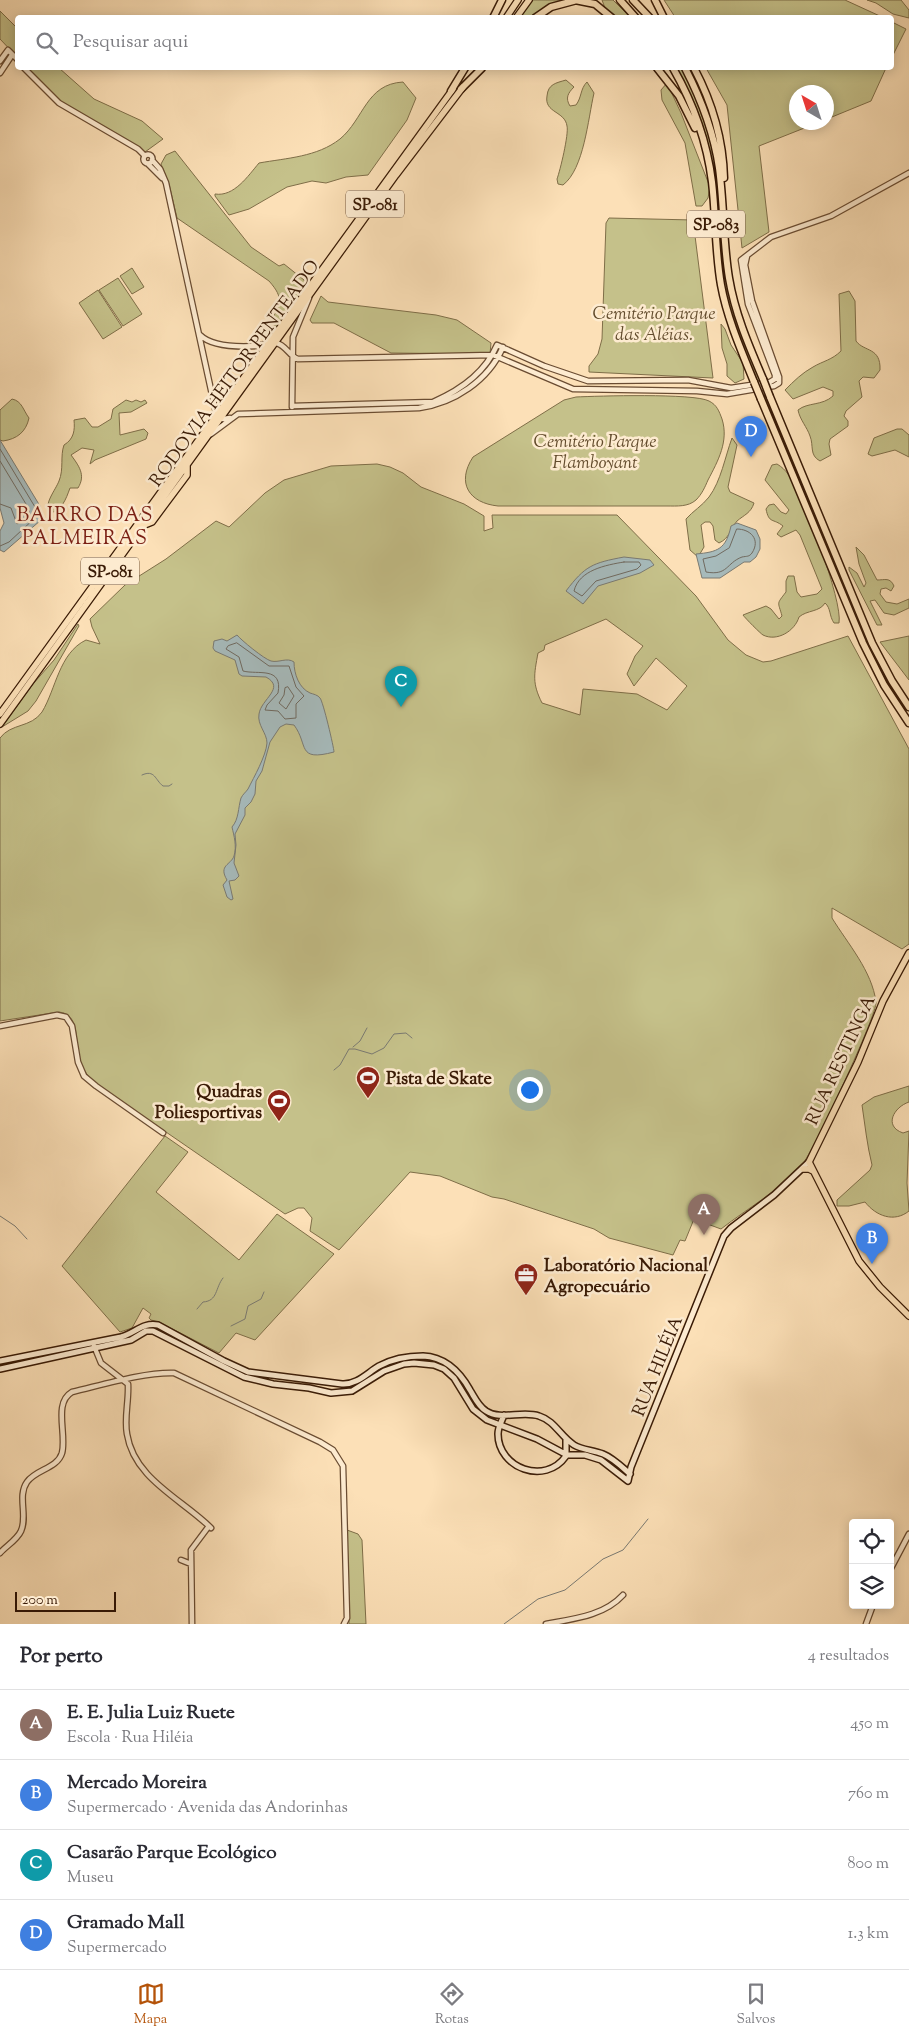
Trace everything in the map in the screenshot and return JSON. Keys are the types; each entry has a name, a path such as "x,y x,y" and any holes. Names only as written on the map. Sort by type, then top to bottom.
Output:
{"highway":[{"path":"494,15 502,0"},
{"path":"540,15 551,8 576,0 596,4 609,15"},
{"path":"620,0 633,15"},
{"path":"634,0 647,15"},
{"path":"654,0 662,15"},
{"path":"452,91 464,70"},
{"path":"461,90 478,70"},
{"path":"660,70 674,88 692,121 702,148 713,192"},
{"name":"SP-083","path":"674,70 686,93 708,158 723,294 733,328 873,664 890,696 909,723"},
{"name":"SP-083","path":"686,70 704,111 716,150 720,172 726,252 733,298 744,332 860,615 881,660 909,707"},
{"path":"695,70 711,107 722,153 726,252"},
{"path":"890,696 909,730"}],"main road":[{"path":"508,15 518,0"},
{"path":"518,15 529,0"},
{"name":"RODOVIA HEITOR PENTEADO","path":"0,714 273,342 468,70"},
{"name":"RODOVIA HEITOR PENTEADO","path":"273,342 461,90"},
{"name":"RODOVIA HEITOR PENTEADO","path":"0,724 187,464 219,416"},
{"name":"RUA RESTINGA","path":"795,1177 809,1162 858,1062 883,1001 909,953"},
{"path":"809,1162 859,1261 880,1287 909,1316"},
{"path":"803,1170 809,1168 813,1171"},
{"name":"RUA HILÉIA","path":"567,1454 585,1455 601,1460 628,1481 724,1236 731,1228 795,1177"},
{"path":"121,1340 143,1326 155,1324 248,1372 342,1384 357,1381 381,1365 395,1359 423,1356 438,1359 457,1371 482,1408 493,1414 537,1415 556,1426 566,1439 577,1447 607,1456 630,1474"},
{"path":"153,1331 155,1324"},
{"path":"0,1361 121,1340 132,1340 146,1331 153,1331 244,1377 273,1384 309,1388 331,1393 352,1391 384,1371 404,1364 427,1363 444,1369 454,1378 476,1412 487,1420 537,1439 567,1454"},
{"path":"0,1369 94,1345"},
{"path":"504,1415 498,1432 502,1450 511,1462 522,1469 537,1472 562,1461 567,1454 566,1439"}],"street":[{"path":"0,61 8,50 15,58"},
{"path":"0,73 12,55"},
{"path":"26,70 59,102 138,149 144,156 143,161 150,162 160,169 166,183 219,416 231,418"},
{"path":"200,335 211,342 254,346 273,342 284,347 292,356 298,359 493,355 573,389 667,390 727,394 771,388 779,383 779,373 749,297 745,259 749,252 771,237 831,216 909,173"},
{"path":"292,408 292,356 295,330 313,290"},
{"path":"203,352 206,345 211,342"},
{"path":"204,440 231,418 248,412 292,408 433,402 449,395 483,370 497,345 544,366 588,381 688,380 731,388 770,382 775,378 772,359"},
{"path":"292,408 419,408 435,406 458,396 487,373 499,357 503,347"},
{"path":"540,376 544,366"},
{"path":"667,390 668,380"},
{"path":"0,1026 66,1016 72,1026 78,1062 84,1076 163,1133"},
{"path":"94,1345 101,1363 125,1380 128,1386 126,1428 134,1457 147,1474 210,1527 191,1550 192,1624"},
{"path":"0,1553 21,1533 26,1483 38,1472 52,1465 60,1456 63,1445 62,1406 64,1398 72,1392 125,1380 168,1373 181,1375 334,1450 343,1466 347,1618 344,1624"},
{"path":"893,1564 909,1534"},
{"path":"181,1560 191,1564"},
{"path":"546,1624 594,1614 613,1605 623,1595"},
{"path":"866,1623 872,1609"}],"green space":[{"path":"532,0 563,0 537,13 522,15"},
{"path":"602,0 613,0 628,15 612,15 605,8"},
{"path":"664,0 845,0 878,15 674,15"},
{"path":"867,0 901,0 909,10 909,18 893,14 876,3"},
{"path":"0,11 15,26 15,55 0,39"},
{"path":"894,23 906,29 894,53"},
{"path":"29,70 61,70 94,99 142,121 163,139 145,152 60,101"},
{"path":"675,70 683,70 704,117 716,160 726,268 761,381 757,383 737,333 725,293 711,164"},
{"path":"707,70 885,70 871,101 834,116 834,85 789,85 789,130 799,130 759,146 769,232 742,248 727,105"},
{"path":"566,80 574,87 568,96 570,106 576,105 587,82 594,93 584,143 576,168 563,185 558,184 557,179 566,144 567,126 563,117 549,106 547,96 551,86"},
{"path":"403,82 416,98 407,120 368,175 346,177 326,183 312,181 287,187 249,209 229,215 215,196 215,194 228,192 240,185 259,163 301,156 322,150 331,145 348,131 373,96 381,89 391,84"},
{"path":"667,83 710,187 708,198 702,206 696,206 685,143 662,100 661,90"},
{"path":"175,151 251,247 279,266 284,264 304,280 307,287 277,327 270,323 278,306 279,297 269,281 177,218 169,184 161,164 166,155"},
{"name":"Cemitério Parque das Aléias.","path":"609,218 693,220 713,378 589,372 589,366 598,354 602,339 606,223"},
{"path":"132,268 144,287 132,294 120,276"},
{"path":"118,278 142,314 123,326 99,290"},
{"path":"98,290 122,327 103,339 79,303"},
{"path":"849,291 855,301 856,341 878,357 880,370 874,378 863,377 859,381 862,397 846,411 844,416 848,421 848,426 830,439 831,455 820,461 814,456 810,436 798,410 829,399 833,396 833,391 823,387 793,399 785,390 805,372 841,351 839,294"},
{"path":"321,296 328,302 436,315 457,320 491,343 490,354 391,353 334,323 312,323 310,320"},
{"path":"721,324 731,345 743,363 744,379 735,383 727,376 727,364 722,348"},
{"path":"767,395 880,664 876,666 762,396"},
{"name":"Cemitério Parque Flamboyant","path":"576,397 685,397 700,398 714,404 719,411 724,427 723,443 715,466 698,498 689,504 678,506 498,506 479,501 473,496 468,490 466,475 473,457 564,400"},
{"path":"12,399 20,404 29,418 26,427 20,434 13,439 3,441 0,440 0,410"},
{"path":"126,400 141,402 145,400 147,403 131,412 119,413 120,435 144,429 148,433 146,439 95,460 90,464 94,450 82,448 71,455 80,471 80,483 78,488 70,488 65,500 57,510 49,513 49,501 61,472 64,445 73,434 74,420 85,418 92,427 98,427 111,419 113,409"},
{"path":"897,429 902,429 909,435 909,457 895,450 872,456 868,454 874,438"},
{"path":"732,438 737,445 728,487 730,492 754,503 749,512 737,521 728,536 719,543 715,540 713,526 710,522 705,522 701,525 704,547 698,557 690,550 686,519 713,491 720,476"},
{"path":"377,464 390,467 403,473 421,487 464,504 484,516 484,531 493,528 492,515 617,515 696,596 728,640 746,655 763,662 771,661 848,636 909,749 909,944 902,949 832,908 832,918 870,979 876,1002 867,1030 844,1083 802,1165 774,1191 721,1229 694,1219 685,1241 680,1240 673,1255 609,1238 594,1229 504,1199 492,1197 440,1176 410,1172 339,1250 310,1231 312,1218 304,1208 298,1208 285,1214 92,1081 81,1064 74,1023 66,1014 59,1012 0,1021 0,738 10,730 32,721 42,712 64,662 77,646 86,640 100,644 90,619 125,585 166,559 216,521 229,527 265,493 284,480 331,466","holes":["606,619 643,646 635,656 627,674 634,686 656,658 687,686 667,710 637,694 583,689 580,715 542,703 535,684 535,673 538,653 544,650 545,645"]},
{"path":"777,464 787,473 795,486 821,548 835,593 839,611 839,623 834,623 825,603 820,608 799,617 794,627 785,634 768,637 763,635 743,615 766,606 779,619 782,616 779,603 786,592 788,576 794,576 797,592 801,597 817,594 822,589 800,535 796,530 781,537 777,534 783,526 770,519 767,514 766,509 769,505 774,504 781,512 786,514 789,510 765,480 772,465"},
{"path":"856,547 864,555 877,580 889,580 894,586 891,591 886,588 881,589 880,594 886,602 897,604 909,599 909,608 894,615 884,613 875,600 870,601 882,625 877,625 849,570 849,567 857,573 864,587 866,583 859,564"},
{"path":"78,624 79,626 36,701 28,711 2,727 33,684 54,660"},
{"path":"909,636 909,680 880,642"},
{"path":"909,1086 909,1102 895,1112 892,1121 893,1126 897,1130 903,1133 909,1131 907,1183 909,1211 897,1217 891,1217 874,1211 865,1202 849,1206 837,1206 837,1200 870,1170 872,1165 862,1105 874,1097"},
{"path":"165,1136 188,1152 156,1192 239,1260 277,1214 334,1254 255,1340 236,1333 219,1353 159,1322 151,1320 149,1318 151,1314 143,1308 132,1328 120,1332 62,1266"},
{"path":"347,1530 358,1534 362,1540 366,1624 349,1624"}],"water":[{"path":"0,440 40,506 41,520 4,552 0,550 0,531 4,523 0,508"},
{"path":"737,523 756,530 760,539 760,549 756,557 750,562 744,562 720,578 702,578 696,554 720,548 727,540 731,526"},
{"path":"624,557 650,560 654,565 640,573 598,586 583,604 566,591 590,567 604,561"},
{"path":"237,635 268,660 289,660 294,662 296,676 300,684 306,691 320,698 334,752 322,755 309,753 305,750 294,725 286,724 280,727 270,742 262,771 256,781 255,794 245,808 245,815 235,834 236,845 234,863 239,876 235,880 229,881 233,899 231,900 227,897 223,885 227,880 224,868 235,852 232,827 237,817 241,798 248,789 264,754 267,739 259,722 259,714 274,685 266,677 242,676 239,674 235,660 215,651 213,648 214,641 222,639 227,641"}],"waterway":[{"path":"142,775 152,774 163,786 172,784"},
{"path":"353,1047 360,1041 367,1028"},
{"path":"334,1070 340,1065 349,1049 372,1054 384,1048 394,1034 406,1033 412,1038"},
{"path":"0,1216 15,1226 27,1239"},
{"path":"197,1309 203,1302 214,1297 223,1278"},
{"path":"231,1326 245,1319 248,1306 261,1299 264,1292"},
{"path":"504,1624 538,1599 565,1590 603,1559 623,1550 648,1519"}],"place":[{"name":"Gramado Mall","path":"751,457"},
{"name":"Casarão Parque Ecológico","path":"401,707"},
{"name":"Pista de Skate","path":"368,1099"},
{"name":"Quadras Poliesportivas","path":"279,1122"},
{"name":"E. E. Julia Luiz Ruete","path":"704,1235"},
{"name":"Mercado Moreira","path":"872,1264"},
{"name":"Laboratório Nacional Agropecuário","path":"526,1296"}],"district":[{"name":"BAIRRO DAS PALMEIRAS","path":"85,526"}]}
